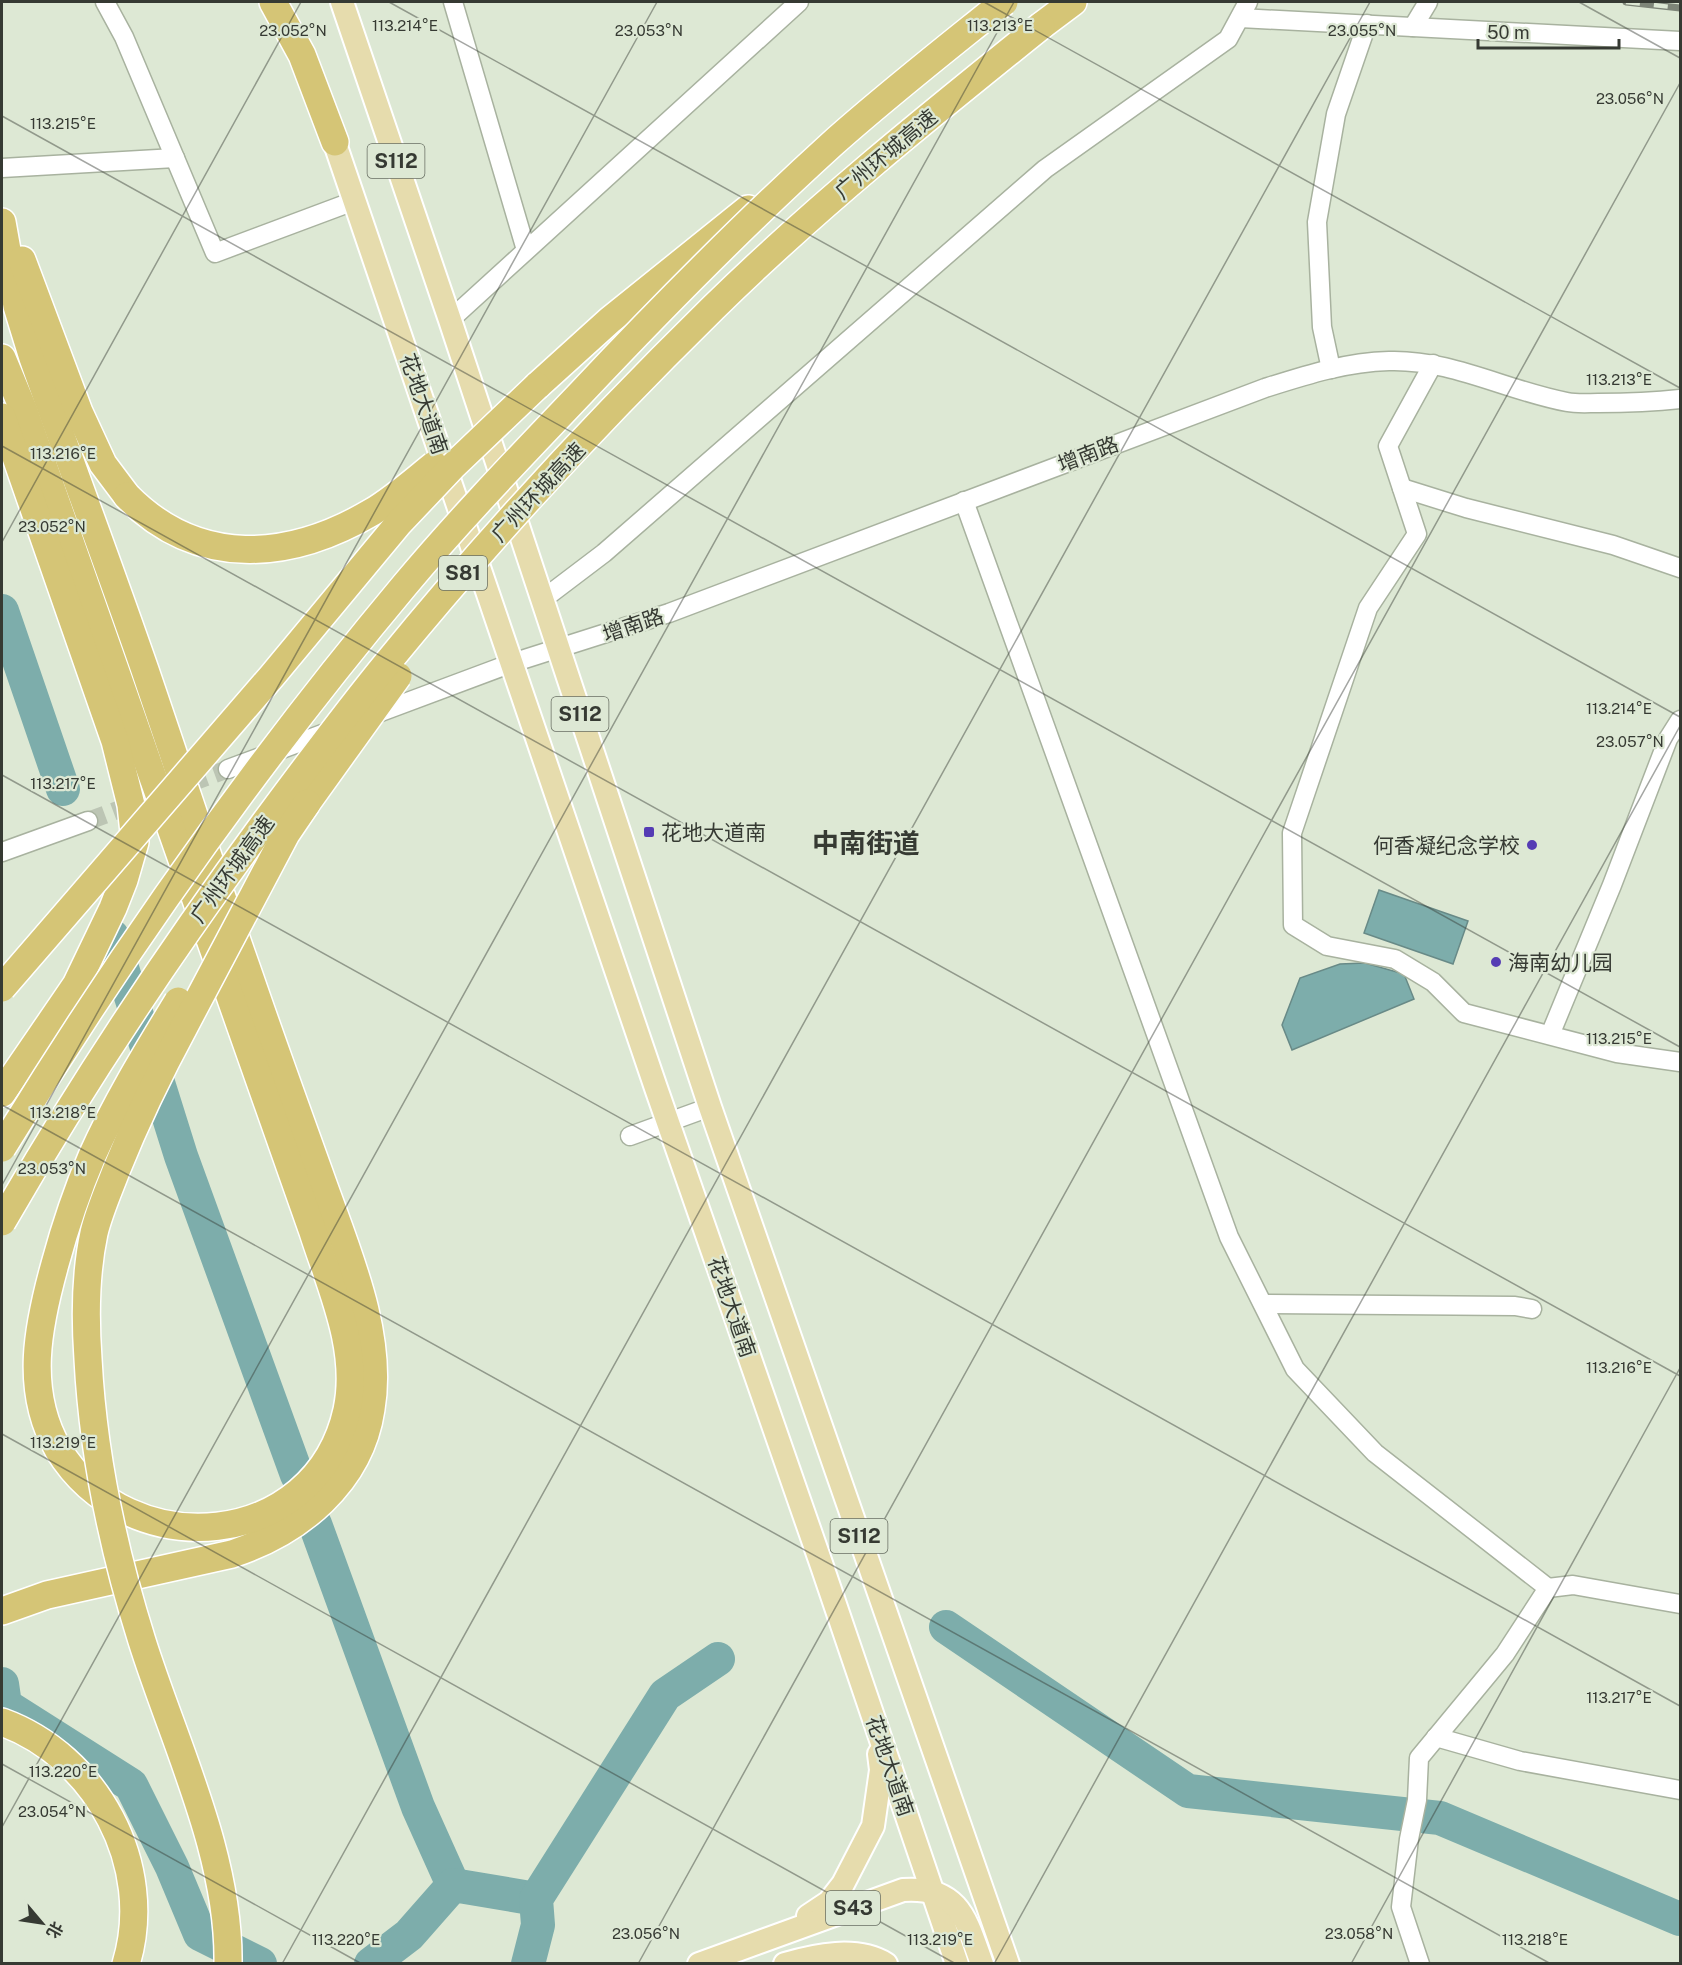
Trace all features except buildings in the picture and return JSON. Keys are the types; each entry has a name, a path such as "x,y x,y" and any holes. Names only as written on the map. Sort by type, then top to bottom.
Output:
{"highway":[{"path":"273,2 302,56 334,142"},
{"name":"广州环城高速","path":"2,1149 112,978 210,836 302,713 406,583 544,433 687,284 787,186 871,110 1004,2"},
{"name":"广州环城高速","path":"2,1222 65,1115 156,976 314,757 386,664 450,588 602,423 714,308 786,240 869,167 1073,2"},
{"path":"2,988 399,523 453,466 610,320 871,110"},
{"path":"2,206 82,419 111,476 127,496 150,517 201,543 226,549 252,551 299,543 345,526 383,505 537,386"},
{"path":"2,222 18,306 33,358 337,1223 363,1306 372,1346 374,1372 371,1411 360,1449 326,1499 296,1524 266,1541 232,1554 47,1595 2,1611"},
{"path":"2,358 24,411 134,719 242,1034 298,1188 336,1303 349,1363 347,1408 337,1438 328,1457 298,1492 273,1509 247,1521 219,1527 169,1526 140,1518 121,1509 75,1474 58,1449 44,1418 39,1398 37,1347 50,1280 83,1179 118,1104 164,1025 275,848 426,638 534,499 602,423"},
{"path":"2,417 115,741 131,805 135,842 113,908 76,985 2,1093"},
{"path":"228,1964 226,1920 214,1855 141,1638 106,1504 90,1388 86,1324 87,1289 91,1251 99,1216 144,1105 282,842 307,803"},
{"path":"2,1722 49,1745 79,1772 106,1810 125,1852 130,1874 133,1912 131,1942 126,1964"}],"main road":[{"name":"花地大道南","path":"289,2 354,201 957,1964"},
{"name":"S112","path":"342,2 450,320 710,1107 1008,1964"},
{"path":"774,1935 806,1918 829,1902 843,1884 873,1827 881,1770 875,1723"},
{"name":"S43","path":"699,1964 903,1890 922,1889 932,1892"},
{"path":"932,1892 940,1894 952,1903 966,1920 982,1964"},
{"name":"S43","path":"785,1964 812,1955 848,1953 886,1964"}],"street":[{"path":"105,2 124,37 215,253 354,201"},
{"path":"453,2 526,250"},
{"path":"450,320 799,2"},
{"path":"542,600 604,553 1045,169 1228,39 1248,2"},
{"path":"1413,27 1428,2"},
{"path":"1239,18 1680,41"},
{"path":"1331,369 1322,327 1317,222 1336,114 1367,24"},
{"path":"2,168 176,158"},
{"name":"增南路","path":"228,769 512,663 669,613 1265,388 1349,364 1390,361 1433,364 1569,403 1631,403 1680,399"},
{"path":"1433,364 1388,446 1417,534 1368,608 1292,833 1293,925 1327,946 1395,960 1433,982 1464,1013 1617,1053 1680,1062"},
{"path":"1402,488 1466,508 1613,545 1680,568"},
{"path":"964,501 1229,1237 1295,1369 1374,1453 1548,1588 1574,1585 1680,1604"},
{"path":"1550,1035 1612,885 1668,739 1680,720"},
{"path":"2,852 88,821"},
{"path":"630,1136 710,1107"},
{"path":"1263,1304 1515,1306 1532,1309"},
{"path":"1420,1964 1401,1907 1409,1839 1417,1800 1419,1758 1505,1654 1548,1588"},
{"path":"1436,1737 1520,1761 1680,1790"}],"water":[{"path":"1379,890 1468,921 1453,964 1364,933"},
{"path":"1365,963 1404,974 1414,999 1292,1050 1282,1025 1300,978 1340,964"}],"waterway":[{"path":"2,611 63,789"},
{"path":"112,936 181,1156 297,1475"},
{"path":"315,1524 418,1807 453,1885"},
{"path":"946,1627 1188,1791 1440,1818 1680,1919"},
{"path":"528,1964 538,1925 536,1899 665,1695 718,1659"},
{"path":"2,1684 5,1705 131,1785 172,1867 200,1934 260,1964"},
{"path":"371,1964 409,1935 453,1885 536,1899"}],"tunnel":[{"path":"88,821 228,769"}],"railway":[{"path":"1626,2 1680,8"}],"place":[{"name":"花地大道南","path":"649,832"},
{"name":"何香凝纪念学校","path":"1532,845"},
{"name":"海南幼儿园","path":"1496,962"}],"district":[{"name":"中南街道","path":"866,843"}]}
